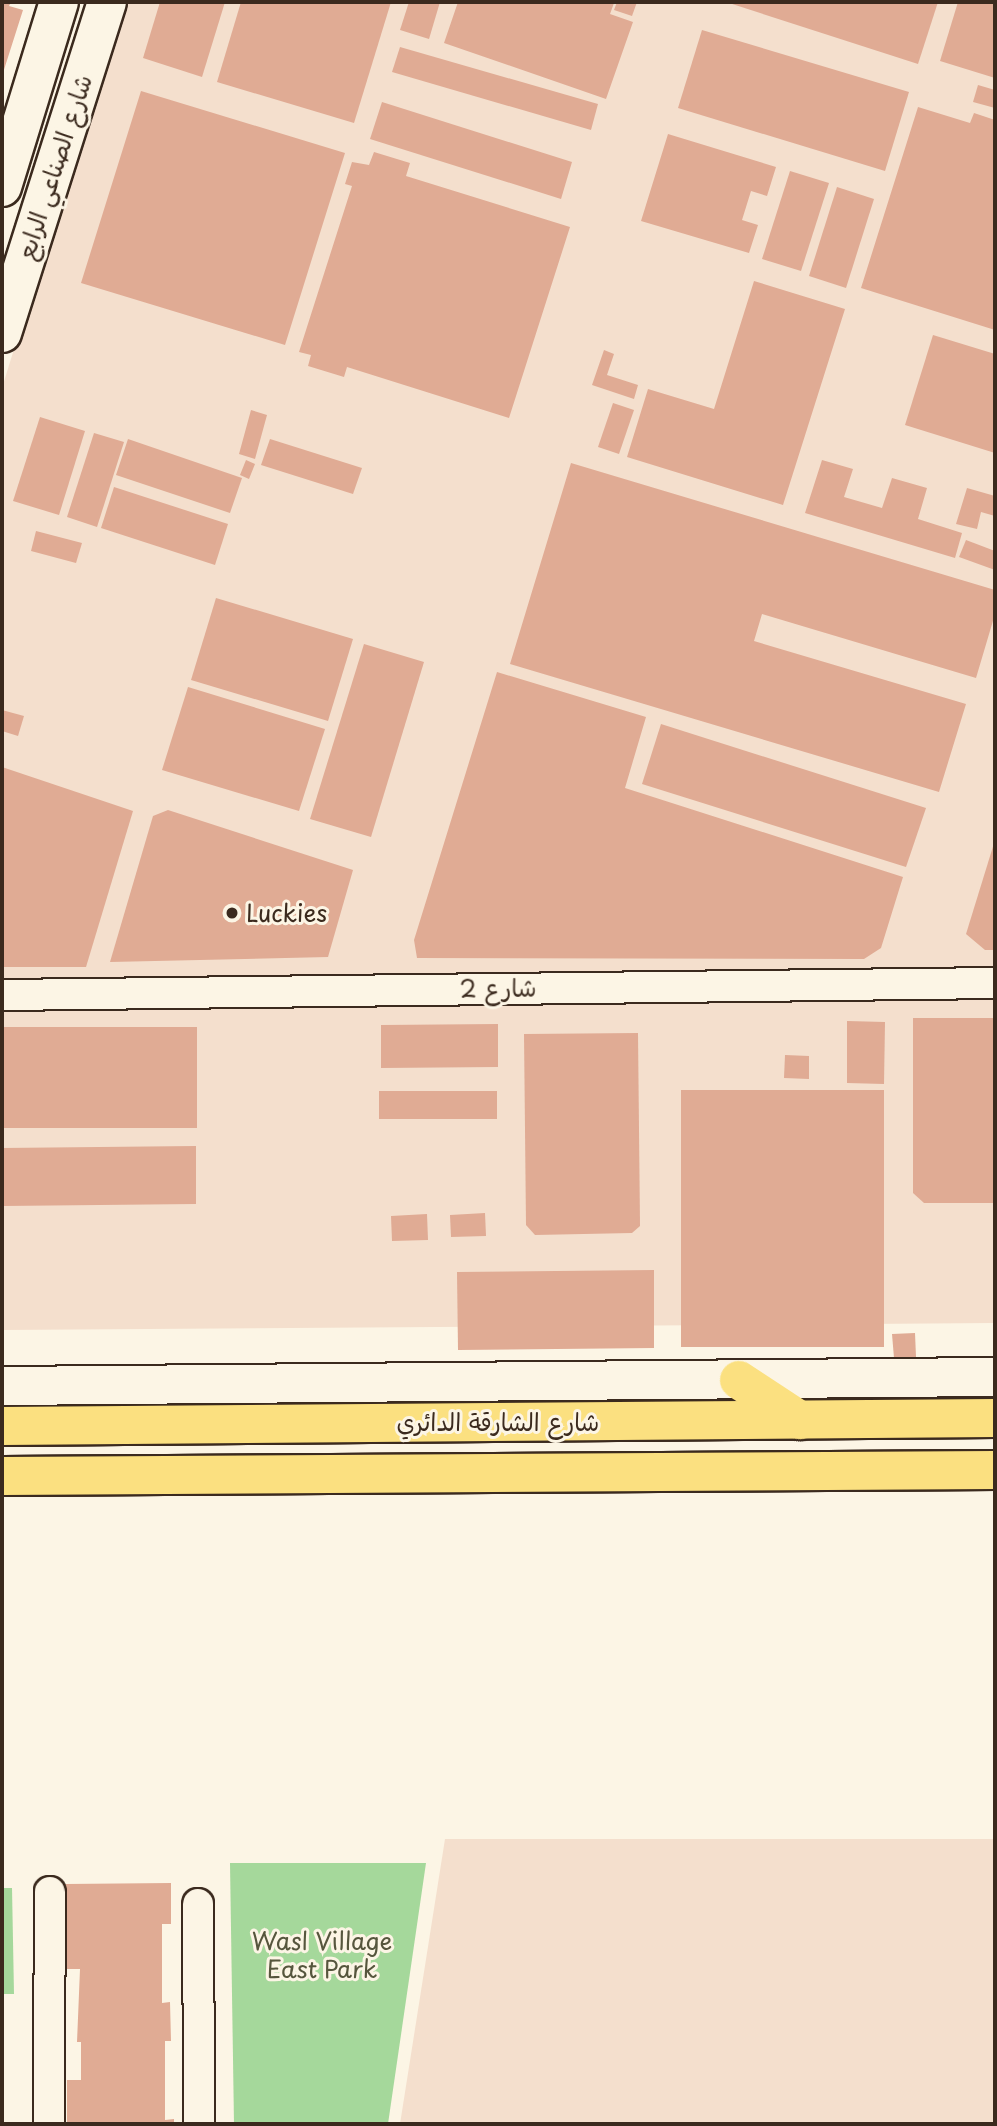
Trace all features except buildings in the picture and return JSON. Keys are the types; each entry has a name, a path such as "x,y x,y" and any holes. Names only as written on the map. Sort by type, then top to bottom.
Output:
{"highway":[{"path":"739,1380 800,1420"},
{"name":"شارع الشارقة الدائري","path":"2,1426 995,1418"},
{"name":"شارع الشارقة الدائري","path":"2,1476 995,1470"}],"street":[{"name":"شارع الصناعي الرابع","path":"2,187 60,2"},
{"name":"شارع الصناعي الرابع","path":"2,333 107,2"},
{"name":"شارع 2","path":"2,995 995,983"},
{"path":"2,1386 995,1377"},
{"path":"49,2124 50,1892"},
{"path":"198,1904 200,2124"}],"shaded area":[{"path":"121,2 995,2 995,1323 2,1330 2,388"},
{"path":"445,1839 995,1839 995,2124 400,2124"}],"green space":[{"name":"Wasl Village East Park","path":"230,1863 426,1863 388,2124 234,2124"},
{"path":"2,1888 12,1888 14,1994 2,1994"}],"place":[{"name":"Luckies","path":"232,913"}]}
